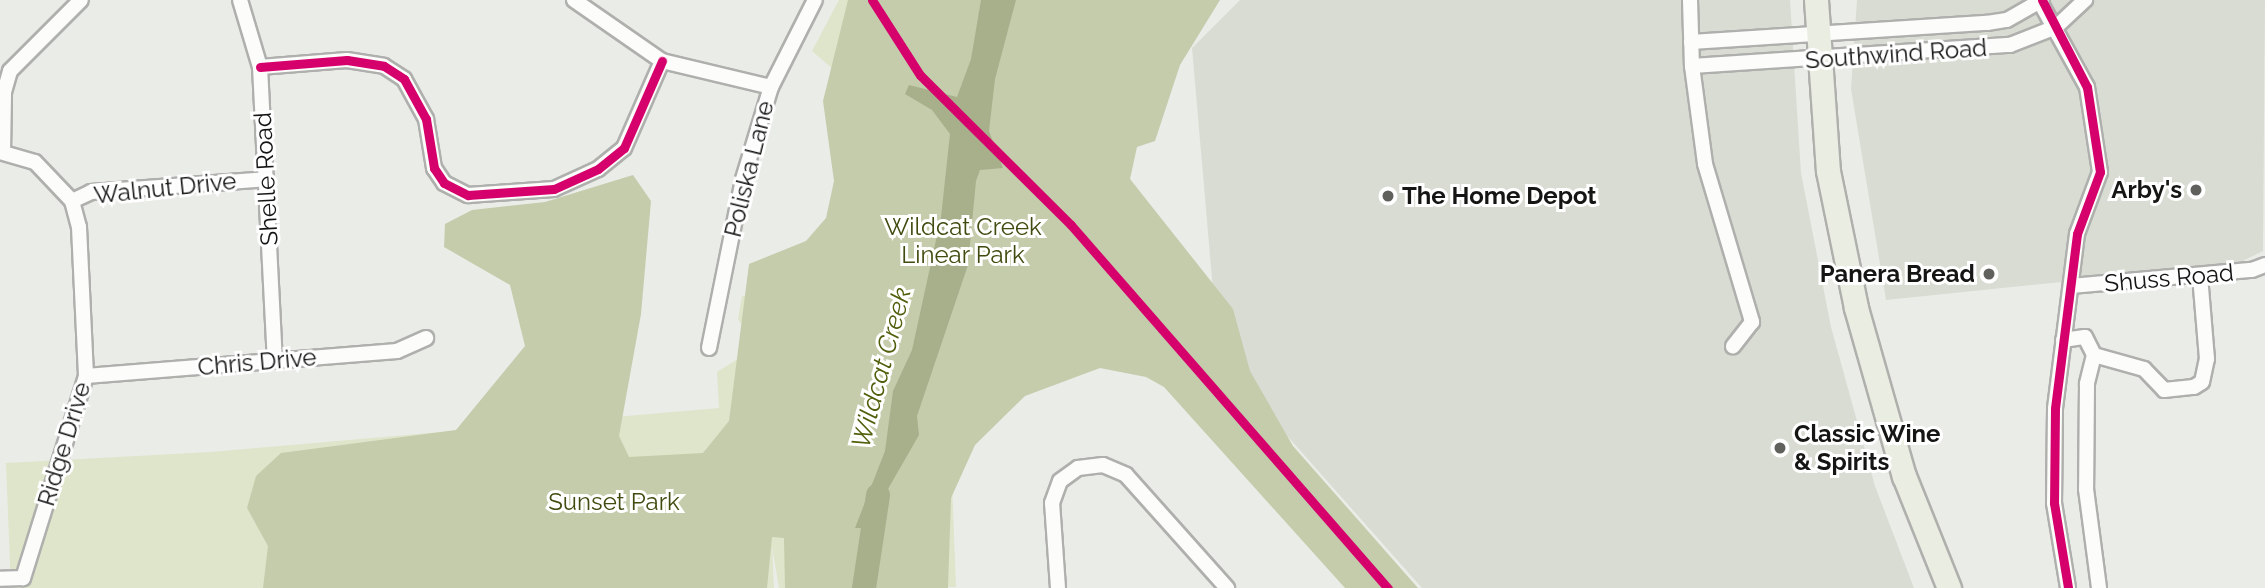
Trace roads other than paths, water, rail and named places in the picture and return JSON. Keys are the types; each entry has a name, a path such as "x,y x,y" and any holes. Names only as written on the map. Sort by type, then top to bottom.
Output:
{"main road":[{"path":"1816,0 1828,171 1856,308 1904,476 1949,588"}],"street":[{"path":"2,152 4,92 10,71 80,0"},
{"name":"Shelle Road","path":"240,0 260,67 275,361"},
{"path":"574,0 662,61 771,87"},
{"name":"Poliska Lane","path":"709,348 743,179 771,87 815,0"},
{"path":"1690,0 1692,66 1705,164 1752,322 1733,346"},
{"name":"Southwind Road","path":"1692,66 1989,48 2026,41 2056,27 2085,0"},
{"path":"2041,1 2087,87 2100,172 2077,234 2055,409 2054,503 2068,588"},
{"name":"Southwind Road","path":"1691,42 1987,23 2007,20 2041,1"},
{"path":"260,67 347,60 384,66 404,79 426,119 434,168 444,183 468,195 554,189 598,169 624,148 662,61"},
{"name":"Walnut Drive","path":"2,152 36,162 72,201 92,192 266,179"},
{"name":"Ridge Drive","path":"0,579 23,578 86,376 79,227 72,201"},
{"name":"Shuss Road","path":"2071,286 2200,275 2265,265"},
{"path":"2094,355 2144,369 2164,390 2194,387 2202,382 2207,359 2200,275"},
{"path":"2063,340 2085,337 2094,355 2087,384 2086,489 2099,588"},
{"name":"Chris Drive","path":"86,376 397,351 426,338"},
{"path":"1058,588 1052,503 1060,481 1079,468 1103,465 1126,475 1227,588"}],"waterway":[{"name":"Wildcat Creek","path":"864,588 878,495"}],"place":[{"name":"Arby's","path":"2196,190"},
{"name":"The Home Depot","path":"1388,196"},
{"name":"Panera Bread","path":"1989,274"},
{"name":"Classic Wine & Spirits","path":"1780,448"}],"park label":[{"name":"Wildcat Creek Linear Park","path":"963,241"},
{"name":"Sunset Park","path":"614,502"}]}
